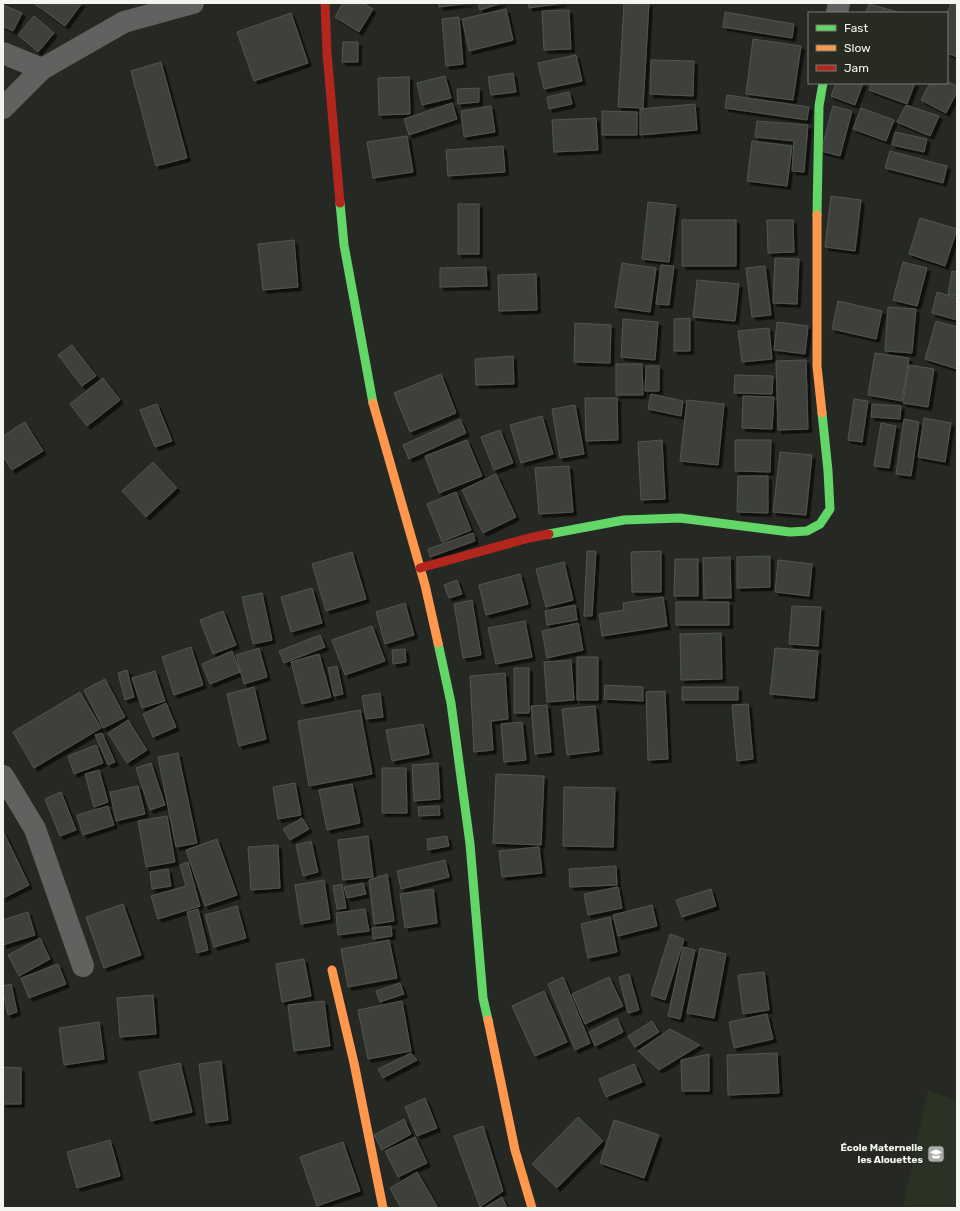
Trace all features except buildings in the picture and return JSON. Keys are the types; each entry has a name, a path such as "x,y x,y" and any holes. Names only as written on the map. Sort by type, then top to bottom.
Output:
{"street":[{"path":"3,108 42,69 125,12 193,3"},
{"path":"324,3 344,245 371,395 420,568 452,703 470,844 483,998 515,1150 532,1208"},
{"path":"3,53 42,69"},
{"path":"420,568 529,538 624,520 680,518 790,532 807,531 820,524 830,509 828,471 817,366 819,106 823,84"},
{"path":"3,776 35,829 83,966"},
{"path":"332,970 354,1063 382,1208"}],"shaded area":[{"name":"École Maternelle les Alouettes","path":"928,1090 957,1101 957,1208 903,1208"}],"traffic: fast":[{"path":"817,215 819,106 823,84"},
{"path":"340,203 344,245 373,403"},
{"path":"549,534 624,520 680,518 790,532 807,531 820,524 830,509 822,413"},
{"path":"438,643 451,703 470,844 483,998 488,1020"}],"traffic: slow":[{"path":"817,215 817,366 822,413"},
{"path":"373,403 425,585 438,643"},
{"path":"332,970 354,1063 383,1208"},
{"path":"488,1020 515,1150 532,1208"}],"traffic: jam":[{"path":"325,3 327,53 340,203"},
{"path":"420,568 529,538 549,534"}],"place":[{"name":"École Maternelle les Alouettes","path":"936,1154"}]}
